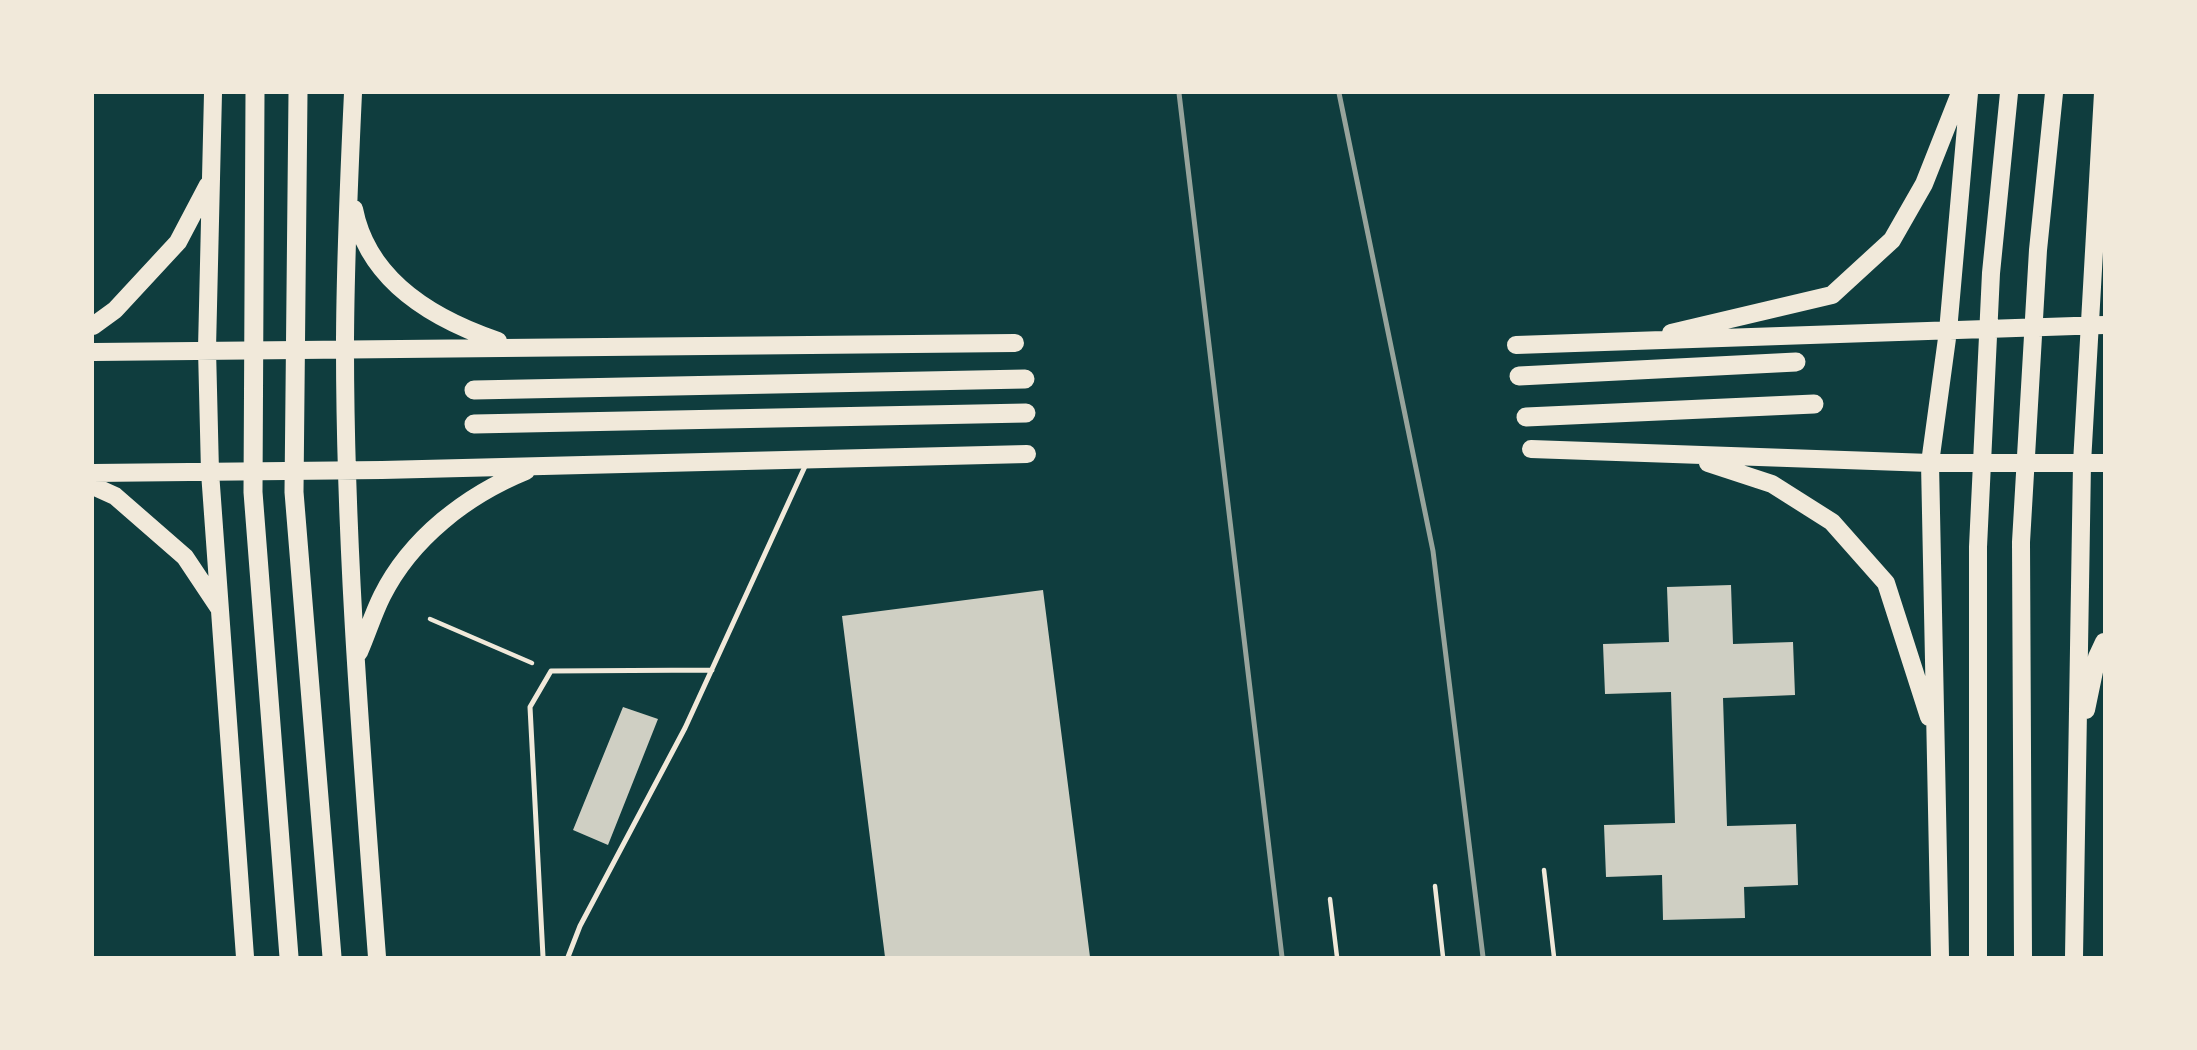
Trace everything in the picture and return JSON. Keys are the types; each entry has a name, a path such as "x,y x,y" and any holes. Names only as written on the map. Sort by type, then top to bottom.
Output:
{"highway":[{"path":"255,93 253,492 289,957"},
{"path":"298,93 294,492 332,957"},
{"path":"1519,376 1796,362"},
{"path":"474,390 1025,379"},
{"path":"1526,417 1814,404"},
{"path":"474,424 1026,413"}],"main road":[{"path":"213,93 207,349 210,472 245,957"},
{"path":"353,93 345,348 348,471 357,658 377,957"},
{"path":"1633,341 1832,295 1892,240 1924,184 1959,93"},
{"path":"1940,957 1930,463 1948,331 1969,93"},
{"path":"1978,957 1978,547 1991,273 2010,93"},
{"path":"2023,957 2021,542 2038,250 2054,93"},
{"path":"2074,957 2082,463 2096,326 2102,93"},
{"path":"93,326 115,310 178,242 210,182"},
{"path":"349,184 357,226 382,273 453,326 511,346"},
{"path":"1516,345 2096,326"},
{"path":"93,352 1014,343"},
{"path":"1531,449 1930,463 2104,463"},
{"path":"93,473 348,471 1027,454"},
{"path":"1688,456 1773,484 1832,522 1885,583 1936,739"},
{"path":"357,658 382,594 418,542 452,513 493,484 535,467"},
{"path":"93,486 115,496 185,557 220,610"},
{"path":"2077,747 2097,657 2104,642"}],"lane":[{"path":"568,957 580,926 685,728 807,461"},
{"path":"543,957 530,707 551,671 712,670"}],"path":[{"path":"430,619 551,671"},
{"path":"1544,870 1554,957"},
{"path":"1434,886 1443,957"},
{"path":"1330,899 1337,957"}],"building":[{"path":"1731,585 1733,644 1793,642 1795,695 1723,698 1727,826 1796,824 1798,885 1744,887 1745,918 1663,920 1662,875 1606,877 1604,825 1675,823 1671,692 1605,694 1603,644 1669,642 1667,587"},
{"path":"1043,590 1090,957 885,957 842,616"},
{"path":"623,707 658,719 608,845 573,830"}],"railway":[{"path":"1179,93 1282,957"},
{"path":"1339,93 1433,551 1483,957"}]}
